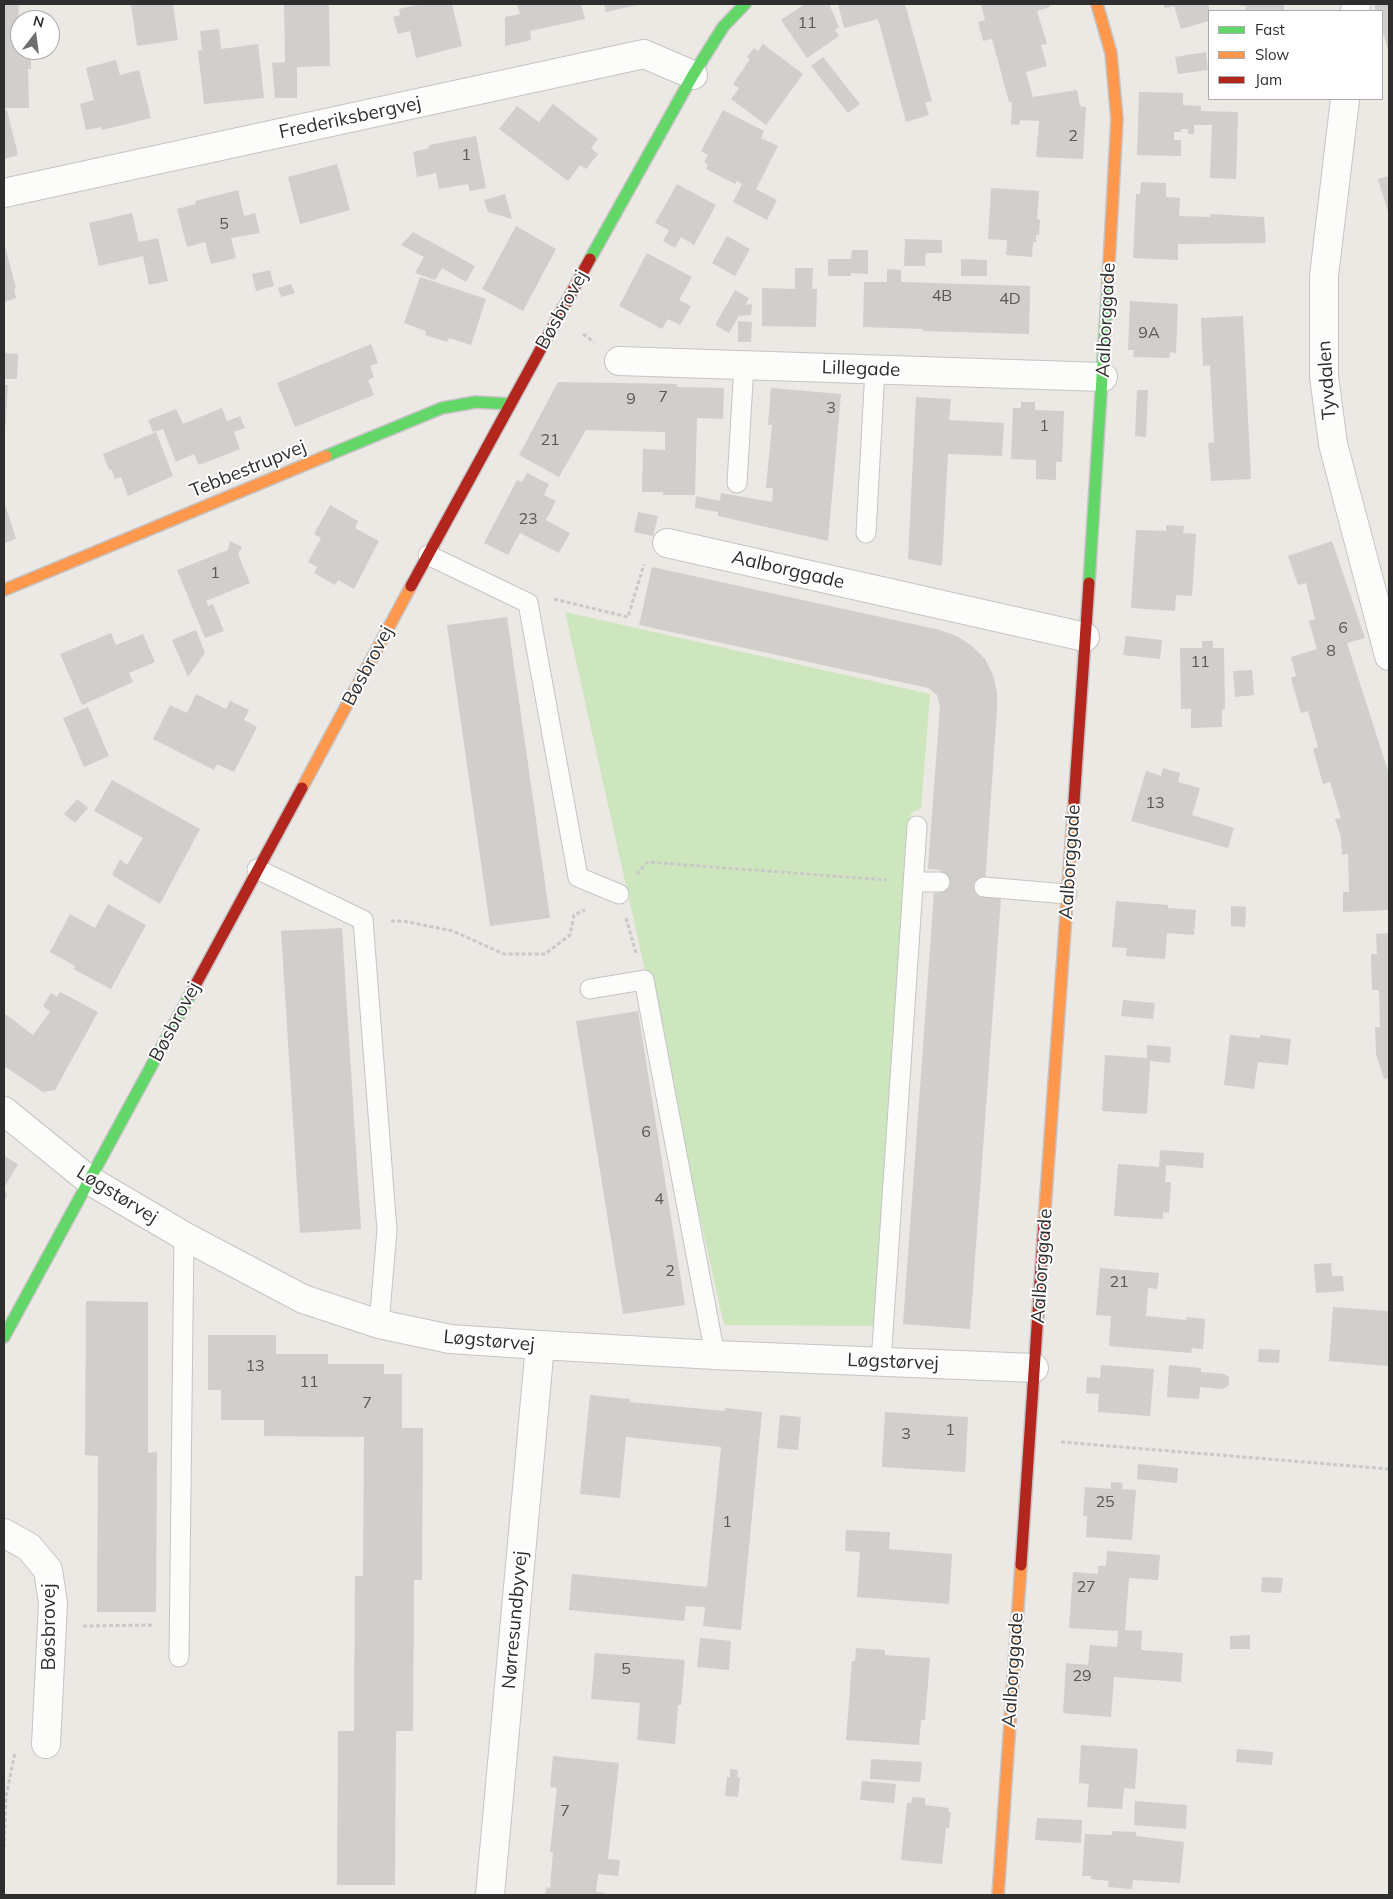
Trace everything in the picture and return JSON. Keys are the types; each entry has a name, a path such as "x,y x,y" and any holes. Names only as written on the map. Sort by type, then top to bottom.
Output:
{"street":[{"name":"Bøsbrovej","path":"4,1336 559,315 693,75 723,27 745,4"},
{"name":"Aalborggade","path":"998,1895 1103,377 1116,119 1111,54 1097,4"},
{"name":"Frederiksbergvej","path":"4,193 644,54 693,75"},
{"name":"Tyvdalen","path":"1345,100 1324,276 1324,376 1333,444 1389,656"},
{"name":"Lillegade","path":"619,361 1103,377"},
{"name":"Tebbestrupvej","path":"4,590 442,408 485,400 510,404"},
{"name":"Aalborggade","path":"667,543 1085,637"},
{"name":"Løgstørvej","path":"4,1111 89,1180 184,1236 303,1298 378,1324 450,1339 715,1355 1034,1368"},
{"name":"Nørresundbyvej","path":"490,1895 540,1345"},
{"name":"Bøsbrovej","path":"4,1533 29,1547 48,1570 53,1603 46,1744"}],"lane":[{"path":"737,483 744,365"},
{"path":"866,533 875,369"},
{"path":"428,555 528,603 578,877 619,894"},
{"path":"882,1362 917,826"},
{"path":"257,870 363,920 387,1230 378,1324"},
{"path":"913,882 940,882"},
{"path":"984,887 1067,894"},
{"path":"590,989 644,980 715,1355"},
{"path":"179,1657 184,1236"}],"path":[{"path":"559,315 619,361"},
{"path":"528,603 544,597 628,617 647,552 667,543"},
{"path":"619,894 644,980"},
{"path":"1029,1440 1389,1470"},
{"path":"52,1627 179,1625"},
{"path":"4,1848 6,1797 16,1748 46,1744"}],"green space":[{"path":"565,612 930,694 921,809 911,813 876,1326 724,1325"}],"building":[{"path":"4,4 19,5 19,10 10,10 10,60 31,60 31,69 28,69 29,108 4,108"},
{"path":"131,4 173,4 178,40 137,46"},
{"path":"284,4 329,4 330,66 297,67 297,98 275,98 272,63 285,62"},
{"path":"422,4 452,4 462,46 416,58 410,31 398,34 393,17 400,15 399,9"},
{"path":"517,4 581,4 585,19 530,31 531,40 505,46 505,17 520,14"},
{"path":"604,4 637,4 637,5 606,12"},
{"path":"805,4 829,4 839,27 835,30 839,36 807,58 781,20"},
{"path":"838,4 905,4 932,101 925,103 929,115 906,122 878,19 844,28"},
{"path":"981,4 1049,4 1050,7 1037,11 1047,44 1041,45 1047,66 1026,72 1033,97 1077,90 1080,106 1086,107 1083,159 1036,157 1039,121 1020,120 1019,125 1011,124 1012,102 1009,102 992,39 983,41 978,22 985,20"},
{"path":"1163,4 1208,4 1210,10 1208,10 1208,21 1181,29 1174,6 1165,8"},
{"path":"1284,4 1284,10 1245,10 1246,6 1237,5"},
{"path":"1374,4 1389,4 1389,53 1383,32 1383,10 1376,10"},
{"path":"219,29 221,49 258,44 264,98 204,104 198,51 202,50 200,31"},
{"path":"763,44 803,74 766,125 731,99 739,88 733,84 750,59 747,57 754,48 758,51"},
{"path":"1206,52 1208,70 1178,74 1175,57"},
{"path":"823,57 860,104 848,113 811,66"},
{"path":"116,60 120,75 139,70 151,118 102,130 101,127 86,130 80,104 94,100 86,68"},
{"path":"1139,92 1183,93 1183,105 1201,106 1201,111 1238,112 1236,179 1210,178 1212,125 1194,125 1194,134 1188,134 1188,129 1174,132 1174,140 1181,140 1181,156 1137,155"},
{"path":"553,104 598,139 591,148 598,154 586,169 580,165 568,181 499,129 517,106 539,122"},
{"path":"7,110 18,155 4,159 4,111"},
{"path":"723,110 764,131 761,138 778,146 756,189 777,200 767,220 733,202 742,184 737,181 735,184 706,169 708,164 704,162 708,155 701,151"},
{"path":"476,136 486,188 470,191 468,184 439,189 436,173 417,177 413,152 429,148 429,145"},
{"path":"337,164 350,210 300,224 288,177"},
{"path":"1389,176 1389,215 1378,179"},
{"path":"1141,182 1166,183 1166,197 1180,198 1179,216 1210,217 1210,214 1264,217 1266,243 1178,244 1178,260 1133,258 1136,194 1140,194"},
{"path":"677,184 716,205 694,245 681,237 675,248 663,241 669,230 655,223"},
{"path":"991,188 1039,191 1037,219 1040,220 1039,235 1036,235 1036,242 1033,242 1032,257 1006,255 1007,240 988,239"},
{"path":"238,190 244,216 255,213 260,233 231,238 236,258 211,264 205,242 187,247 177,209 196,204 195,201"},
{"path":"505,194 512,219 488,212 484,200"},
{"path":"132,213 139,242 158,238 168,281 149,285 143,256 99,266 89,223"},
{"path":"516,226 556,249 523,311 482,289"},
{"path":"413,232 475,266 466,282 442,268 435,280 415,273 424,257 401,245"},
{"path":"727,236 750,249 735,276 712,263"},
{"path":"905,239 942,240 942,253 926,253 925,266 904,266"},
{"path":"4,242 16,288 14,289 16,298 4,302"},
{"path":"852,250 868,250 868,274 851,273 851,276 828,276 828,259 851,259"},
{"path":"647,253 692,277 679,300 691,306 680,325 668,319 662,329 619,306"},
{"path":"961,259 987,260 987,276 961,276"},
{"path":"795,268 813,268 812,289 817,289 816,327 762,326 762,288 795,289"},
{"path":"887,269 901,270 901,282 1030,286 1029,334 863,327 864,282 887,282"},
{"path":"270,270 274,286 256,291 252,274"},
{"path":"420,277 486,299 471,345 449,338 447,342 425,335 426,331 404,323"},
{"path":"291,284 295,293 281,297 278,288"},
{"path":"735,290 749,298 745,305 752,304 751,315 739,316 729,333 715,325"},
{"path":"1130,301 1178,304 1176,353 1170,352 1169,358 1133,357 1134,350 1128,350"},
{"path":"1243,316 1251,479 1211,481 1208,443 1214,442 1210,365 1203,366 1201,318"},
{"path":"738,321 752,322 751,342 738,342"},
{"path":"371,344 378,363 370,366 374,377 368,380 374,395 295,427 277,383"},
{"path":"4,353 18,354 17,379 4,379"},
{"path":"558,382 677,384 677,387 724,388 723,419 697,418 695,495 663,495 663,492 642,492 643,449 665,450 665,432 586,430 559,477 519,455"},
{"path":"4,385 8,385 5,431 4,431"},
{"path":"771,388 841,394 828,541 718,516 718,512 695,508 696,496 720,501 721,493 772,502 773,488 766,488 772,425 768,425"},
{"path":"1137,390 1148,390 1146,437 1135,436"},
{"path":"916,397 951,399 949,420 1004,423 1002,456 948,454 942,566 908,559"},
{"path":"1021,402 1035,402 1035,410 1064,411 1062,462 1056,462 1056,480 1036,479 1036,460 1011,459 1013,408 1021,408"},
{"path":"222,408 227,421 240,416 245,428 234,432 240,449 199,465 194,454 176,462 163,429 153,432 148,420 176,409 183,424"},
{"path":"156,432 173,476 128,496 121,477 115,479 111,469 109,470 103,454"},
{"path":"527,473 549,484 544,495 556,501 546,520 570,533 559,553 520,533 508,555 484,543 517,480 522,482"},
{"path":"4,501 16,539 4,543"},
{"path":"330,505 358,521 355,528 379,541 354,589 338,580 335,585 314,573 317,567 308,562 321,538 314,534"},
{"path":"638,512 658,516 653,536 634,532"},
{"path":"1166,525 1184,526 1183,533 1196,534 1192,596 1176,595 1175,611 1131,608 1136,530 1166,531"},
{"path":"230,541 242,547 238,554 250,583 206,601 208,606 213,604 224,631 205,638 177,570 228,550"},
{"path":"1332,541 1365,638 1347,643 1389,774 1389,910 1343,912 1343,892 1349,892 1348,854 1342,855 1341,837 1335,819 1341,818 1330,782 1323,784 1313,749 1318,747 1308,711 1301,713 1291,678 1296,676 1291,657 1317,649 1309,621 1315,619 1306,583 1298,585 1288,556"},
{"path":"652,567 940,630 957,636 972,646 985,659 993,675 997,692 997,710 984,897 1001,898 970,1329 903,1324 934,893 939,893 941,870 928,869 940,706 937,695 928,688 639,625"},
{"path":"507,617 550,918 490,926 447,625"},
{"path":"196,630 205,653 188,677 172,640"},
{"path":"111,633 116,645 143,634 155,662 129,673 133,682 82,705 60,654"},
{"path":"1126,636 1162,640 1160,659 1123,655"},
{"path":"1202,641 1213,641 1213,648 1224,648 1225,709 1222,710 1222,727 1191,728 1191,709 1181,709 1180,648 1202,648"},
{"path":"1252,670 1254,695 1235,697 1233,671"},
{"path":"196,694 226,709 230,701 249,710 244,720 257,727 234,772 217,764 214,770 153,739 170,705 187,713"},
{"path":"88,707 109,756 84,767 63,718"},
{"path":"1163,768 1180,773 1178,782 1200,788 1192,815 1234,828 1228,848 1131,821 1146,771 1161,776"},
{"path":"112,780 200,829 160,904 112,875 120,859 127,865 143,838 94,811"},
{"path":"77,799 88,808 75,823 64,814"},
{"path":"1116,901 1168,905 1168,908 1196,910 1194,935 1167,933 1165,959 1126,956 1127,948 1112,947"},
{"path":"108,904 146,925 111,989 73,969 75,966 50,952 70,914 95,928"},
{"path":"1231,906 1246,907 1245,927 1231,926"},
{"path":"342,928 361,1229 300,1233 281,931"},
{"path":"1389,933 1389,1078 1384,1079 1376,1054 1375,1027 1380,1027 1379,990 1372,990 1371,954 1377,954 1376,934"},
{"path":"60,992 98,1012 55,1090 43,1092 4,1066 4,1013 33,1035 50,1012 43,1006 51,993 57,997"},
{"path":"1123,1000 1155,1003 1153,1019 1121,1016"},
{"path":"638,1011 685,1305 623,1314 576,1021"},
{"path":"1230,1035 1260,1038 1260,1035 1291,1039 1288,1065 1258,1062 1254,1089 1224,1085"},
{"path":"1147,1045 1171,1047 1170,1063 1150,1061 1147,1114 1102,1111 1105,1055 1147,1058"},
{"path":"1160,1150 1204,1153 1203,1168 1166,1165 1165,1182 1171,1182 1169,1213 1163,1212 1163,1219 1114,1216 1118,1164 1159,1167"},
{"path":"4,1156 18,1164 4,1188"},
{"path":"4,1188 7,1196 4,1201"},
{"path":"1331,1263 1332,1276 1343,1276 1344,1291 1316,1293 1314,1264"},
{"path":"1100,1268 1159,1273 1157,1289 1148,1288 1146,1316 1186,1320 1187,1317 1205,1319 1203,1349 1192,1348 1191,1353 1109,1346 1111,1316 1096,1315"},
{"path":"86,1301 148,1302 148,1453 157,1452 156,1612 97,1612 98,1456 85,1455"},
{"path":"1333,1307 1389,1311 1389,1366 1329,1361"},
{"path":"208,1335 276,1335 276,1354 328,1354 328,1364 384,1364 384,1374 402,1374 402,1428 423,1428 422,1580 414,1580 413,1731 396,1731 395,1885 337,1885 338,1731 354,1731 355,1576 363,1576 364,1437 264,1436 264,1420 221,1420 221,1390 208,1390"},
{"path":"1259,1349 1280,1350 1279,1363 1258,1362"},
{"path":"1101,1365 1154,1369 1150,1416 1098,1412 1099,1394 1086,1393 1087,1377 1100,1378"},
{"path":"1169,1365 1201,1368 1201,1372 1224,1374 1229,1377 1229,1385 1223,1389 1200,1387 1199,1399 1167,1397"},
{"path":"590,1395 630,1399 629,1402 725,1411 725,1408 762,1412 741,1630 703,1626 705,1607 686,1606 684,1621 569,1610 572,1574 707,1587 721,1447 626,1437 620,1498 580,1494"},
{"path":"885,1412 968,1417 965,1472 882,1467"},
{"path":"780,1415 801,1417 798,1450 777,1448"},
{"path":"1138,1464 1178,1468 1177,1483 1137,1479"},
{"path":"1111,1482 1123,1483 1122,1489 1136,1490 1132,1540 1086,1537 1087,1516 1083,1516 1085,1487 1111,1489"},
{"path":"846,1530 890,1532 889,1549 952,1554 949,1604 857,1597 860,1552 845,1551"},
{"path":"1107,1551 1160,1555 1158,1580 1129,1578 1125,1630 1142,1631 1141,1650 1183,1653 1181,1682 1114,1677 1111,1717 1063,1713 1066,1663 1088,1665 1090,1645 1117,1647 1118,1631 1069,1628 1073,1572 1098,1574 1098,1566 1106,1566"},
{"path":"1262,1577 1283,1578 1281,1593 1261,1592"},
{"path":"1250,1635 1250,1649 1230,1649 1230,1636"},
{"path":"700,1638 731,1641 729,1670 697,1667"},
{"path":"856,1648 885,1650 885,1655 930,1658 925,1720 921,1720 919,1745 846,1740 852,1661 855,1661"},
{"path":"595,1653 685,1660 681,1705 678,1705 675,1744 637,1740 640,1703 591,1699"},
{"path":"1081,1745 1138,1749 1135,1789 1124,1788 1122,1809 1087,1807 1089,1784 1079,1783"},
{"path":"1237,1749 1273,1752 1272,1765 1236,1762"},
{"path":"553,1756 619,1763 608,1859 620,1860 618,1876 598,1874 596,1892 605,1893 604,1895 545,1895 546,1887 550,1888 553,1852 550,1852 557,1788 550,1787"},
{"path":"871,1759 922,1762 920,1782 870,1779"},
{"path":"730,1769 738,1770 737,1777 740,1778 738,1797 725,1796"},
{"path":"862,1781 896,1784 894,1803 860,1800"},
{"path":"912,1797 925,1798 925,1805 949,1808 948,1812 951,1812 949,1828 946,1828 942,1864 901,1860 907,1803 911,1803"},
{"path":"1135,1801 1187,1805 1186,1829 1134,1825"},
{"path":"1037,1818 1082,1820 1081,1843 1035,1840"},
{"path":"1112,1831 1136,1832 1136,1836 1184,1842 1180,1883 1133,1880 1132,1889 1108,1887 1109,1881 1091,1879 1091,1876 1082,1876 1085,1834 1112,1835"}],"traffic: fast":[{"path":"590,259 693,75 723,27 745,4"},
{"path":"1089,583 1108,282"},
{"path":"326,456 442,408 476,402 510,404"},
{"path":"4,1337 190,995"}],"traffic: slow":[{"path":"1097,4 1111,53 1117,119 1108,282"},
{"path":"4,590 326,456"},
{"path":"302,788 411,586"},
{"path":"1044,1223 1074,802"},
{"path":"998,1895 1021,1565"}],"traffic: jam":[{"path":"411,586 590,259"},
{"path":"1074,802 1089,583"},
{"path":"190,995 302,788"},
{"path":"1021,1565 1044,1223"}]}
